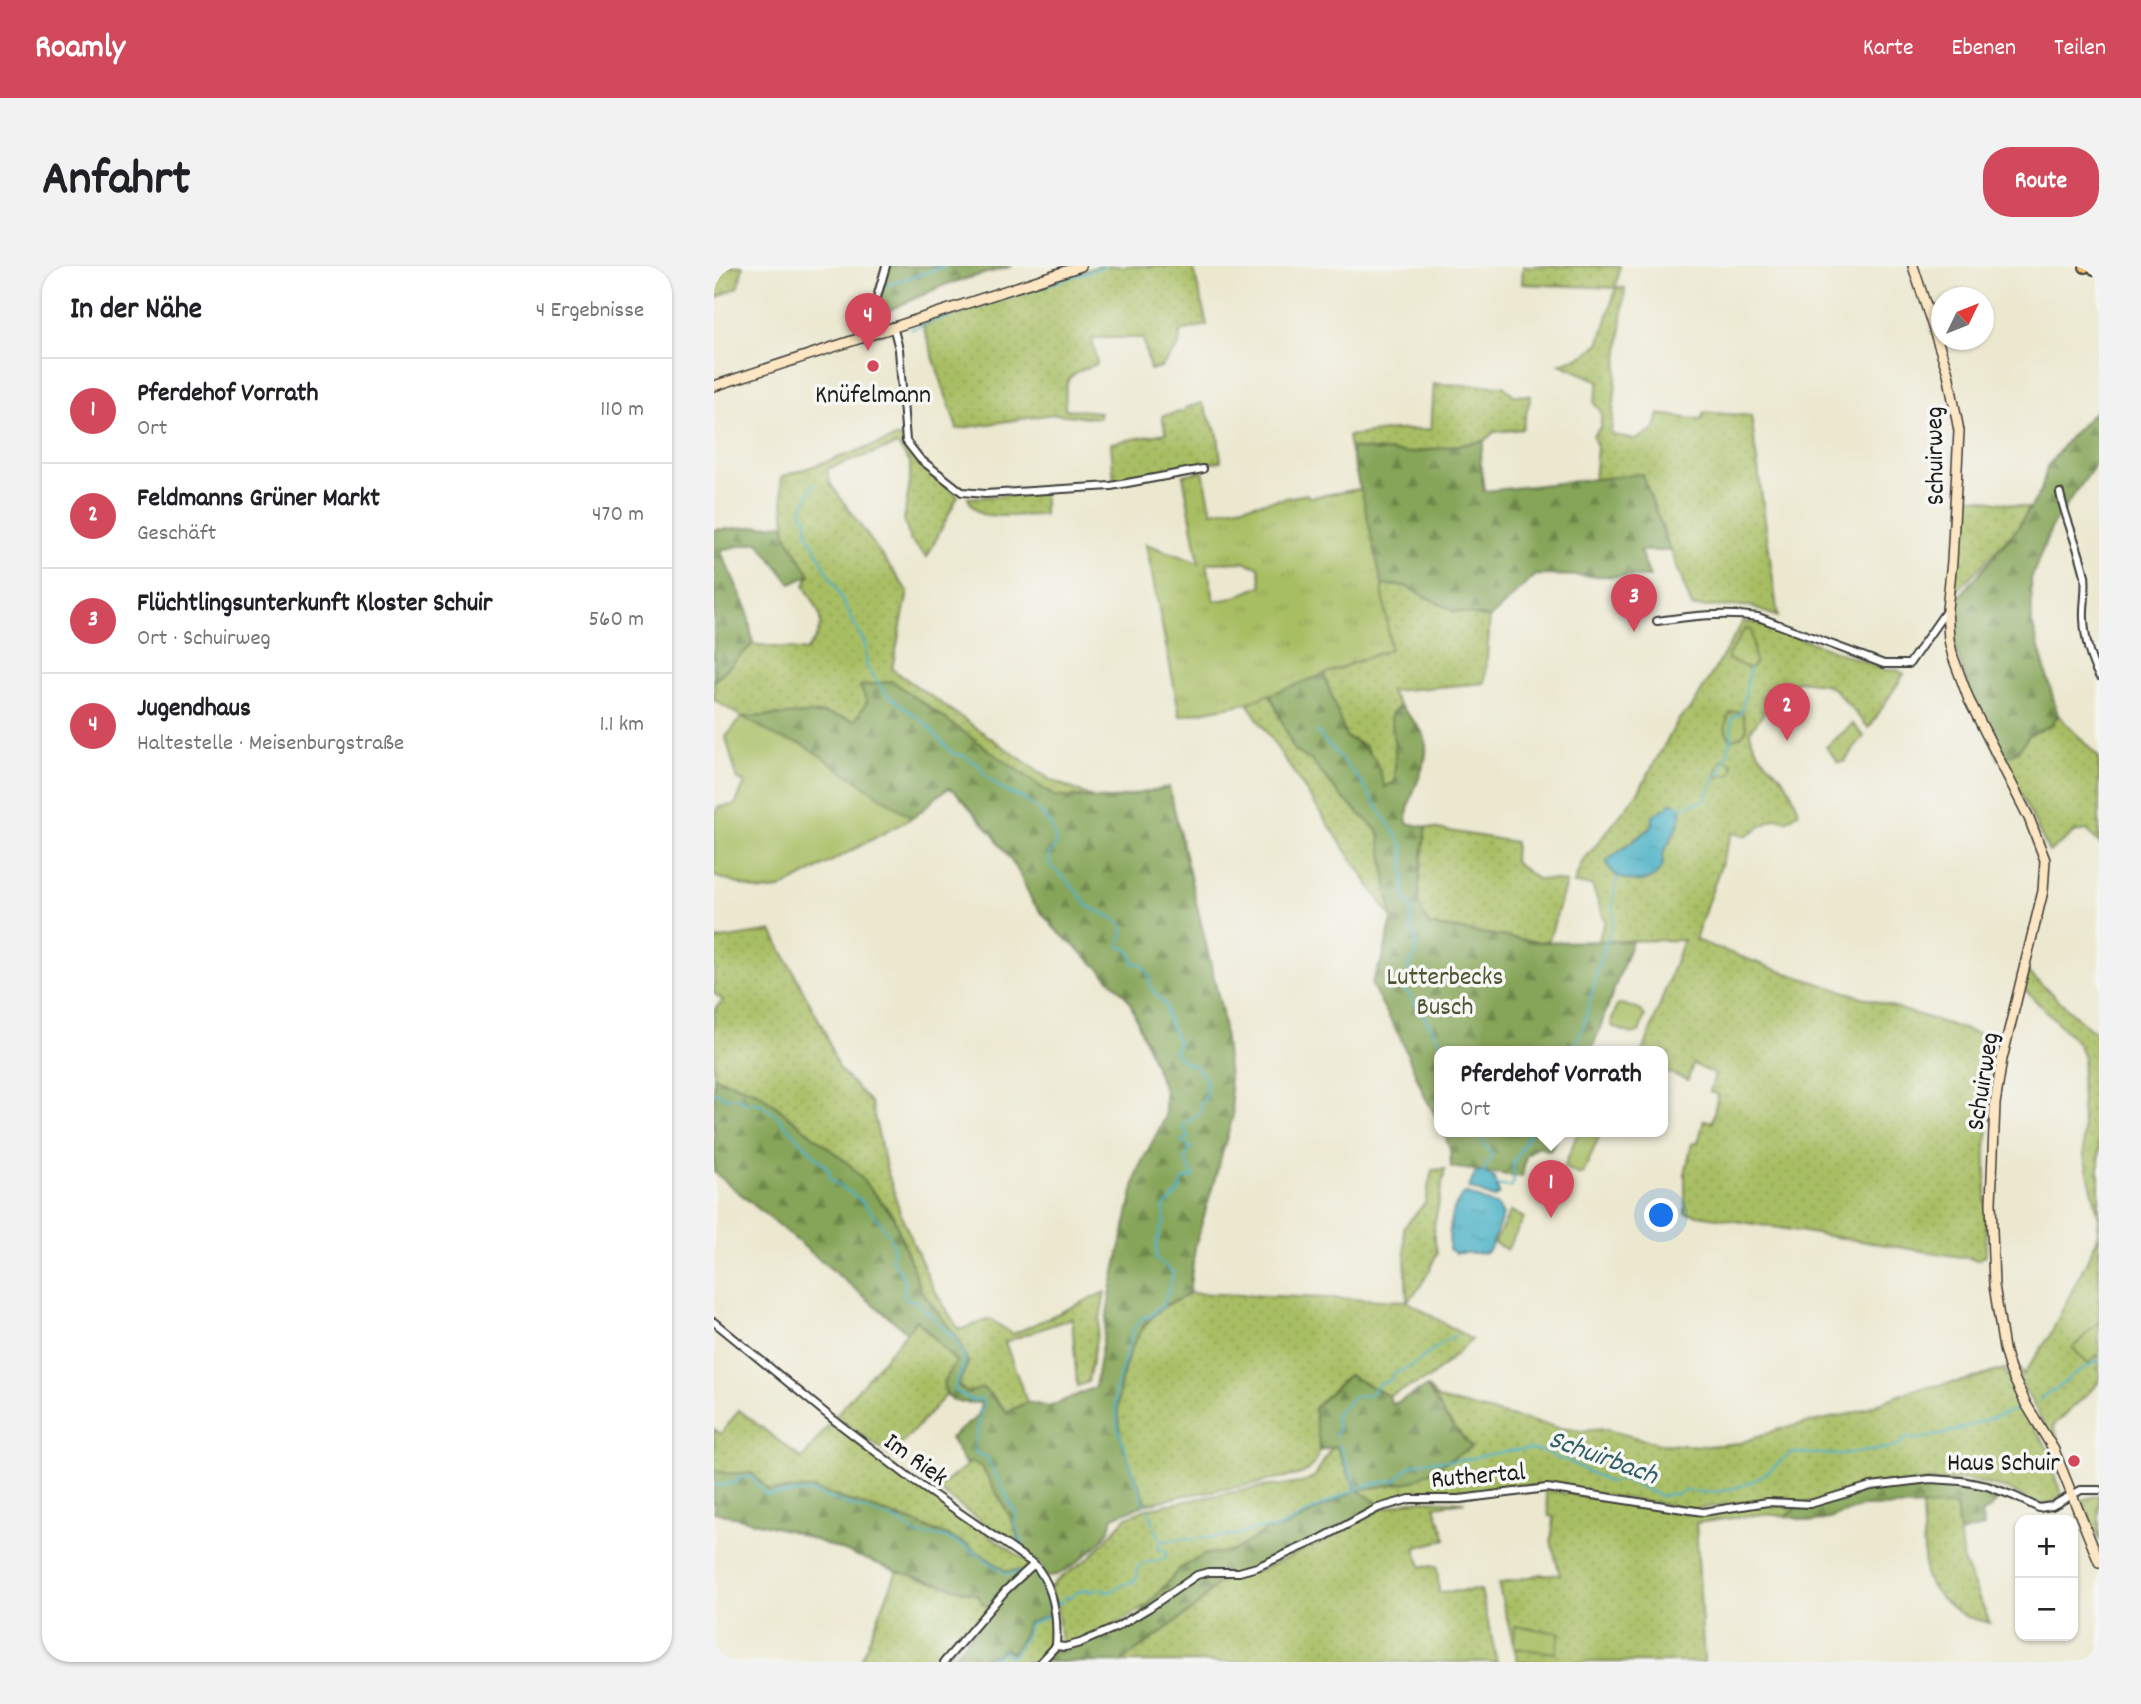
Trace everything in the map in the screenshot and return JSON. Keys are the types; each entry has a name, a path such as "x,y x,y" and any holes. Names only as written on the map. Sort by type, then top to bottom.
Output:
{"main road":[{"path":"714,386 1081,266"},
{"name":"Schuirweg","path":"1915,268 1948,373 1959,431 1947,609 1949,640 1962,684 2029,818 2045,860 2043,891 2002,1059 1995,1104 1991,1202 1992,1264 2004,1349 2010,1370 2026,1404 2054,1450 2099,1562"}],"street":[{"path":"869,335 871,318 886,266"},
{"path":"893,326 899,349 906,441 920,458 962,492 985,494 1111,486 1203,469"},
{"path":"2060,493 2064,512 2080,553 2086,581 2084,620 2092,664 2099,676"},
{"path":"1657,621 1705,614 1758,617 1893,665 1909,664 1947,609"},
{"name":"Im Riek","path":"714,1322 834,1420 918,1484 1034,1564 1041,1572 1053,1602 1057,1623 1056,1646"},
{"name":"Ruthertal","path":"1056,1646 1065,1647 1080,1643 1125,1622 1197,1574 1239,1572 1257,1567 1329,1535 1378,1508 1410,1499 1460,1499 1539,1488 1703,1512 1768,1502 1810,1504 1871,1486 1930,1479 1987,1486 2039,1508 2052,1506 2081,1490 2099,1490"},
{"path":"944,1662 1006,1590 1034,1564"},
{"path":"1041,1662 1056,1646"}],"green space":[{"path":"714,266 743,266 738,287 714,299"},
{"path":"889,266 1013,266 947,284 874,317"},
{"path":"1098,266 1193,266 1207,325 1180,331 1179,346 1161,367 1150,370 1143,338 1092,338 1097,364 1069,378 1065,409 1100,412 1099,418 1053,414 957,429 922,323"},
{"path":"1523,266 1620,266 1616,287 1625,288 1611,434 1635,440 1654,431 1659,414 1701,420 1704,412 1751,416 1778,617 1749,606 1692,607 1642,474 1594,480 1597,447 1593,436 1601,427 1601,412 1594,403 1599,381 1560,364 1585,355 1600,342 1616,288 1522,284"},
{"path":"1434,384 1503,386 1514,395 1531,396 1522,429 1494,432 1484,441 1409,453 1350,448 1348,436 1393,430 1431,429"},
{"path":"1202,403 1218,435 1221,461 1114,483 1111,443 1166,433 1162,416 1185,411 1185,408"},
{"path":"2099,407 2099,460 2053,524 2031,579 2032,623 2058,715 2051,725 2029,735 2018,751 1999,760 1960,662 1952,622 1953,604 2017,529 2041,491 2047,467 2069,438"},
{"path":"902,436 905,450 958,496 927,557 910,540 904,519 910,462 897,445 827,469 830,483 908,592 892,669 1051,780 1092,797 1055,797 892,681 867,702 855,721 824,713 742,717 714,700 714,681 753,644 806,651 818,633 818,611 804,586 810,575 786,535 781,477"},
{"path":"1484,441 1480,459 1484,491 1642,474 1670,551 1640,551 1650,577 1536,575 1490,618 1454,611 1405,586 1382,585 1313,497 1360,489 1350,448 1409,453"},
{"path":"1203,471 1212,512 1307,494 1313,497 1361,489 1382,585 1390,649 1247,703 1180,716 1146,544 1199,563 1183,475","holes":["1243,562 1259,567 1262,586 1233,598 1214,600 1207,563"]},
{"path":"1044,493 1044,515 982,514 968,498"},
{"path":"1966,496 2029,508 2017,529 1954,594"},
{"path":"785,524 786,535 810,575 791,584 758,542 720,550 747,608 753,644 714,681 714,530"},
{"path":"1382,585 1405,586 1454,611 1490,618 1485,683 1390,691 1400,706 1391,714 1395,782 1384,788 1366,746 1346,737 1324,674 1390,649"},
{"path":"1743,622 1763,624 1885,670 1897,670 1904,674 1869,728 1834,689 1824,684 1798,681 1783,688 1750,731 1756,749 1784,780 1799,812 1786,821 1775,818 1746,836 1732,833 1695,940 1783,972 2001,1041 1992,1089 1986,1147 1986,1254 1979,1260 1685,1213 1685,1174 1692,1143 1698,1143 1704,1120 1712,1122 1718,1095 1710,1092 1715,1074 1693,1064 1688,1080 1668,1073 1668,1046 1645,1046 1683,940 1598,941 1605,921 1592,885 1574,884 1581,864 1637,794 1679,719 1692,707","holes":["1680,822 1662,855 1663,865 1607,861 1653,826"]},
{"path":"1745,629 1751,629 1755,663 1750,669 1728,659"},
{"name":"Lutterbecks Busch","path":"1324,674 1346,737 1373,756 1385,787 1395,782 1391,714 1400,706 1422,732 1426,754 1410,800 1407,823 1426,827 1418,903 1429,925 1539,942 1632,941 1593,1046 1434,1046 1434,1113 1401,1039 1371,984 1383,958 1392,919 1379,832 1338,793 1313,762 1294,750 1270,694"},
{"path":"892,681 1055,797 1112,799 1169,787 1222,1012 1233,1116 1195,1247 1189,1293 1160,1309 1147,1323 1131,1350 1121,1380 1118,1412 1120,1435 1147,1504 1113,1517 1110,1529 1099,1543 1081,1559 1053,1576 1046,1577 1042,1566 1023,1551 1012,1520 982,1467 971,1462 966,1465 950,1438 978,1416 981,1403 957,1402 949,1397 943,1383 956,1362 917,1320 907,1332 714,1172 714,1077 759,1093 851,1166 893,1216 921,1290 958,1339 968,1363 958,1385 967,1393 983,1388 1007,1412 1027,1402 1049,1407 1095,1387 1112,1285 1138,1169 1165,1118 1165,1092 1129,1000 1099,968 1055,929 1032,901 1018,871 991,832 955,791 949,788 944,791 912,818 802,744 779,738 742,717 824,713 855,720 867,702 860,686"},
{"path":"1270,694 1294,750 1313,762 1338,793 1379,832 1392,919 1247,703"},
{"path":"1742,711 1747,729 1740,737 1731,739 1726,729 1727,720 1730,713"},
{"path":"2058,715 2099,758 2099,843 2087,830 2075,832 2049,852 2003,758 2018,751 2029,735 2051,725"},
{"path":"742,717 779,738 802,744 912,818 780,889 760,891 714,876 714,820 718,807 735,805 745,783 737,779 726,737"},
{"path":"1853,724 1864,736 1844,762 1838,762 1826,747"},
{"path":"1725,759 1733,764 1732,774 1715,778 1720,762"},
{"path":"1426,827 1515,842 1514,862 1537,879 1566,883 1549,940 1539,942 1429,925 1418,903"},
{"path":"772,931 825,1032 838,1068 871,1103 901,1215 932,1286 959,1330 990,1319 1013,1334 1105,1292 1088,1382 1077,1386 1072,1318 1005,1342 1027,1402 1007,1412 991,1394 967,1393 958,1385 958,1339 921,1290 893,1215 851,1166 759,1093 714,1077 714,1010 723,1000 714,993 714,940"},
{"path":"2028,972 2090,1029 2099,1031 2099,1218 2084,1156 2081,1078 2084,1058 2078,1043 2024,989"},
{"path":"1622,1004 1640,1010 1645,1016 1639,1032 1632,1034 1613,1027 1611,1022 1617,1006"},
{"path":"1446,1137 1557,1137 1550,1151 1537,1146 1526,1156 1522,1177 1451,1167"},
{"path":"1576,1137 1599,1137 1583,1174 1579,1175 1564,1167"},
{"path":"1445,1169 1433,1232 1437,1252 1418,1290 1407,1301 1404,1227 1425,1203 1432,1170"},
{"path":"1511,1211 1524,1218 1507,1250 1494,1243"},
{"path":"2099,1218 2099,1321 2073,1348 2088,1364 2099,1353 2099,1383 2053,1426 2062,1448 2058,1449 2019,1379 2014,1359 2023,1375 2049,1337 2097,1240"},
{"path":"1189,1293 1407,1301 1472,1340 1430,1378 1389,1396 1348,1375 1314,1408 1319,1450 1317,1459 1305,1472 1147,1504 1120,1435 1119,1396 1121,1380 1131,1350 1147,1323 1160,1309"},
{"path":"917,1320 956,1362 943,1383 946,1395 891,1456 835,1416"},
{"path":"2099,1321 2099,1353 2088,1364 2073,1348"},
{"path":"2005,1369 2016,1397 2053,1457 2049,1464 2063,1496 2045,1505 2034,1504 2008,1489 1963,1479 1804,1503 1762,1500 1694,1509 1541,1485 1461,1496 1409,1496 1381,1505 1356,1490 1285,1527 1266,1531 1231,1552 1206,1554 1179,1569 1148,1605 1115,1625 1068,1644 1061,1641 1057,1609 1050,1588 1090,1557 1127,1517 1148,1508 1261,1487 1302,1483 1315,1476 1330,1450 1336,1445 1357,1490 1414,1481 1471,1447 1444,1415 1427,1387 1438,1399 1560,1428 1582,1431 1604,1429 1660,1444 1707,1446 1740,1443 1779,1429 1854,1413 1912,1390 1967,1380"},
{"path":"1349,1375 1389,1396 1392,1405 1427,1387 1444,1415 1471,1447 1414,1481 1358,1490 1381,1505 1329,1533 1274,1556 1247,1573 1219,1582 1197,1606 1121,1662 1034,1662 1053,1641 1058,1653 1089,1642 1139,1616 1179,1569 1206,1554 1231,1552 1266,1531 1285,1527 1356,1490 1336,1446 1320,1451 1314,1408"},
{"path":"739,1410 802,1459 830,1423 1026,1561 1029,1566 1024,1571 1006,1571 964,1543 913,1522 814,1489 769,1491 752,1473 725,1473 714,1470 714,1429 721,1434"},
{"path":"971,1462 982,1467 1012,1520 1023,1551 937,1489"},
{"path":"714,1470 725,1473 752,1473 769,1491 814,1489 913,1522 964,1543 1006,1571 1035,1570 1041,1578 1051,1608 1047,1616 1027,1623 1024,1634 1012,1653 1004,1648 997,1655 987,1655 980,1662 948,1662 993,1609 983,1604 978,1595 897,1571 794,1532 714,1512"},
{"path":"1931,1481 2002,1493 1993,1506 1981,1515 1984,1527 1959,1533 1956,1506 1861,1507 1829,1519 1812,1522 1786,1516 1796,1508 1815,1506 1873,1489"},
{"path":"1545,1490 1695,1514 1769,1505 1796,1508 1786,1516 1762,1514 1696,1523 1704,1662 1518,1662 1498,1584 1542,1574 1560,1575 1551,1541 1554,1517 1549,1516"},
{"path":"2099,1495 2099,1541 2082,1500"},
{"path":"1423,1500 1465,1502 1435,1506 1446,1539 1415,1548 1421,1567 1437,1566 1439,1592 1481,1590 1497,1662 1121,1662 1197,1606 1219,1582 1257,1571 1330,1538 1379,1510"},
{"path":"1922,1505 1956,1506 1963,1561 1990,1623 1967,1617 1954,1609 1941,1598 1925,1577"},
{"path":"897,1571 978,1595 983,1604 989,1607 942,1662 860,1662"},
{"path":"1051,1608 1053,1641 1034,1662 980,1662 987,1655 1004,1648 1011,1653 1024,1634 1027,1623 1046,1616"},
{"path":"1515,1626 1560,1633 1555,1653 1514,1648"}],"water":[{"path":"1674,802 1682,809 1681,815 1664,852 1660,871 1652,878 1641,881 1613,873 1607,861 1652,827 1653,816"},
{"path":"1483,1172 1494,1177 1499,1194 1494,1198 1469,1188 1475,1173"},
{"path":"1465,1193 1498,1206 1503,1215 1486,1253 1455,1253 1449,1249 1453,1212"}],"waterway":[{"path":"888,285 945,266"},
{"path":"911,329 1106,266"},
{"path":"814,483 801,512 807,519 807,532 865,644 867,667 886,694 925,723 952,753 965,756 980,766 985,776 1005,791 1022,798 1038,810 1051,825 1057,844 1048,856 1051,867 1071,885 1087,906 1112,917 1124,926 1120,946 1130,951 1133,963 1141,964 1149,975 1150,987 1166,1006 1166,1014 1179,1045 1173,1051 1188,1065 1195,1064 1208,1084 1204,1088 1207,1096 1201,1103 1201,1112 1183,1126 1189,1137 1182,1141 1191,1147 1185,1159 1194,1177 1184,1179 1179,1192 1164,1207 1165,1221 1160,1229 1156,1259 1173,1272 1170,1286 1163,1306 1150,1317 1142,1317 1134,1328 1115,1393 1118,1428 1145,1505"},
{"path":"1679,807 1704,801 1715,778 1722,771 1731,739 1732,719 1742,711 1750,669"},
{"path":"1317,732 1360,780 1404,847 1404,895 1411,908 1411,931 1416,937 1416,955 1408,966 1411,975 1401,987 1409,994 1444,1046"},
{"path":"1575,1046 1584,1025 1614,919 1613,901 1617,878"},
{"path":"714,1092 728,1098 736,1097 747,1103 755,1102 777,1116 830,1171 829,1177 859,1200 890,1237 894,1245 891,1260 906,1282 903,1292 908,1300 914,1300 950,1335 954,1335 963,1354 964,1365 955,1391 974,1401 979,1398 983,1401 974,1448 978,1455 986,1456 1018,1518 1014,1521 1026,1553"},
{"path":"1480,1137 1492,1155 1483,1172"},
{"path":"1495,1185 1511,1187 1514,1181 1513,1163 1527,1137"},
{"path":"1335,1436 1338,1426 1335,1416 1354,1396 1369,1395 1379,1384 1391,1380 1394,1373 1418,1362 1455,1335"},
{"name":"Schuirbach","path":"2039,1402 2044,1395 2056,1390 2070,1377 2099,1360"},
{"name":"Schuirbach","path":"1057,1604 1077,1592 1088,1589 1091,1592 1103,1588 1106,1593 1134,1582 1141,1564 1165,1559 1167,1552 1158,1548 1161,1541 1232,1536 1262,1528 1274,1529 1364,1487 1397,1480 1414,1464 1461,1460 1514,1450 1538,1450 1566,1460 1608,1482 1624,1480 1663,1497 1685,1490 1729,1490 1760,1477 1791,1453 1842,1455 1896,1447 1909,1436 1914,1440 1944,1434 2015,1410"},
{"path":"1339,1445 1356,1486"},
{"path":"714,1484 718,1486 735,1483 741,1477 752,1477 766,1495 811,1492 901,1522 916,1535 953,1540 1006,1574 1022,1572"},
{"path":"1148,1510 1161,1541"},
{"path":"1037,1575 1050,1609"},
{"name":"Schuirbach","path":"983,1662 993,1656 997,1657 1004,1650 1007,1656 1013,1656 1027,1634 1028,1625 1048,1616 1051,1610"}],"place":[{"name":"Jugendhaus","path":"868,351"},
{"name":"Knüfelmann","path":"873,366"},
{"name":"Flüchtlingsunterkunft Kloster Schuir","path":"1634,632"},
{"name":"Feldmanns Grüner Markt","path":"1787,741"},
{"name":"Pferdehof Vorrath","path":"1551,1218"},
{"name":"Haus Schuir","path":"2074,1461"}]}
